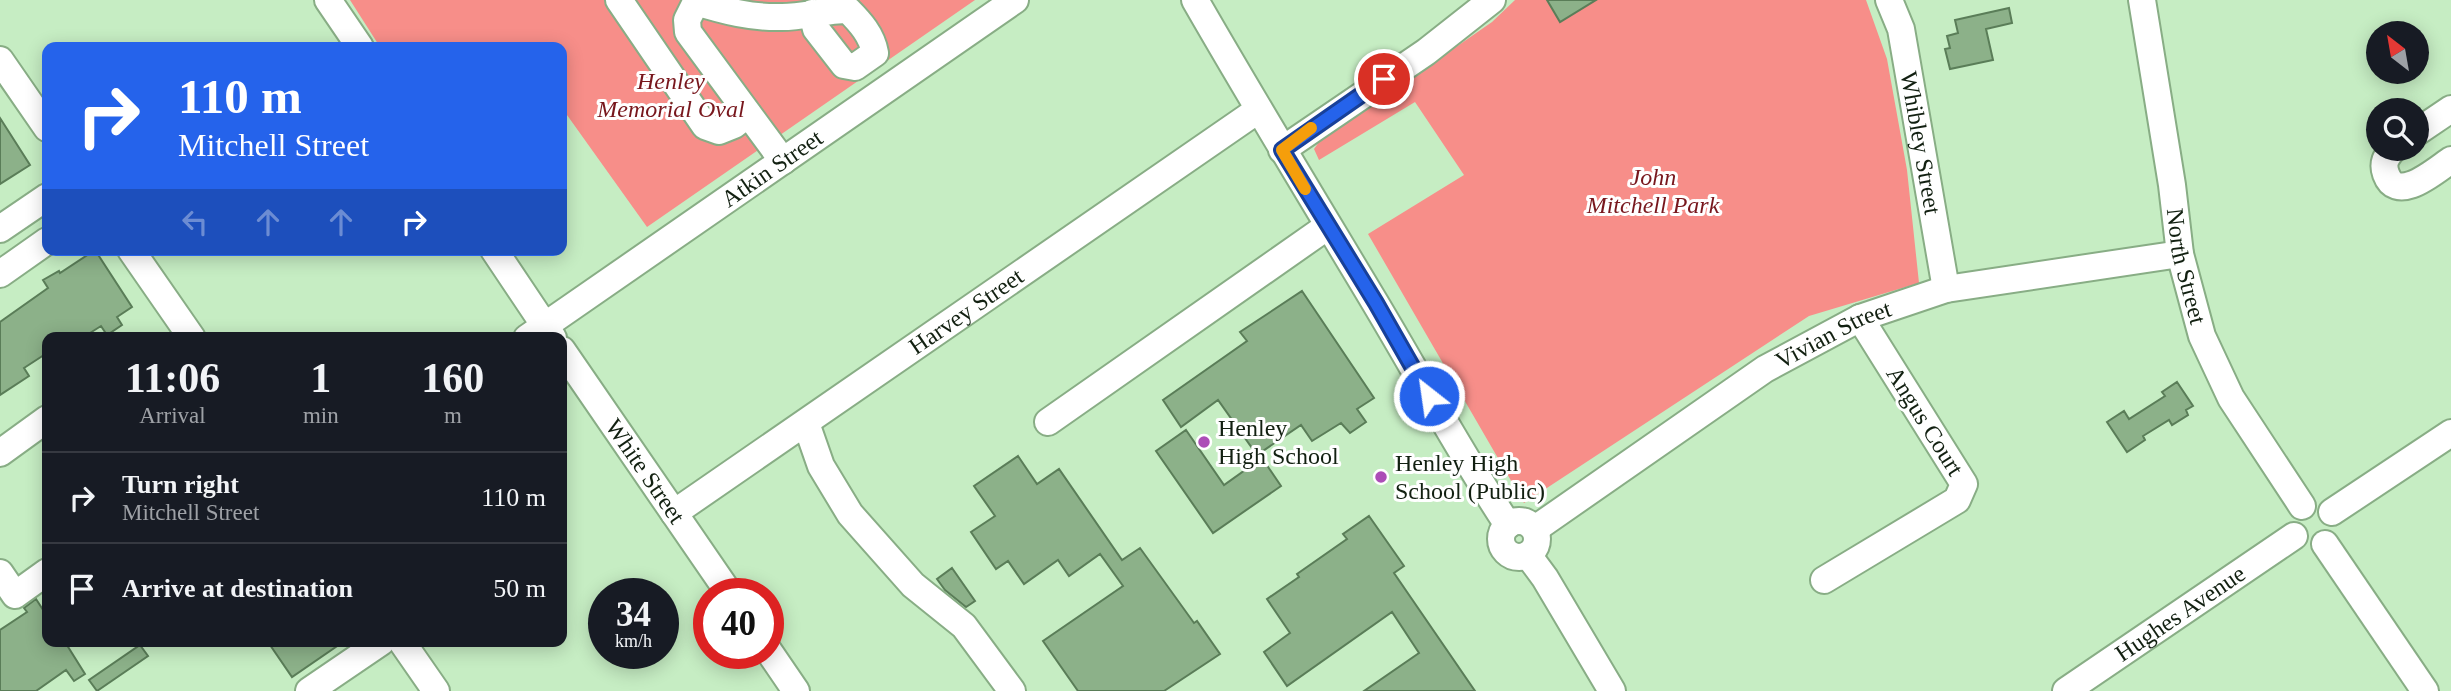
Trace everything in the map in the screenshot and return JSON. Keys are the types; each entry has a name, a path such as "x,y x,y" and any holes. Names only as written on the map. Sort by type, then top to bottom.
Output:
{"street":[{"path":"328,0 357,42"},
{"path":"619,0 705,126 719,131 734,125 748,114"},
{"name":"Atkin Street","path":"545,332 783,161 1015,0"},
{"path":"1195,0 1258,110 1376,303 1469,466 1508,525"},
{"path":"1282,150 1426,52 1492,0"},
{"name":"Whibley Street","path":"1889,0 1901,29 1947,289"},
{"name":"North Street","path":"2143,0 2180,254 2202,336 2231,398 2302,506"},
{"path":"783,161 688,32 687,20 694,1 739,15 783,17 812,13"},
{"path":"0,60 42,121"},
{"path":"2429,124 2451,109"},
{"name":"Harvey Street","path":"674,513 1258,110"},
{"path":"2385,161 2384,169 2388,179 2395,186 2406,186 2418,183 2451,160"},
{"path":"0,229 42,200"},
{"path":"1048,422 1328,226"},
{"path":"0,274 42,245"},
{"name":"Vivian Street","path":"1535,529 1765,369 1860,317 1947,289 2180,254"},
{"path":"134,256 177,332"},
{"path":"497,256 541,332"},
{"name":"Angus Court","path":"1824,580 1957,500 1965,484 1860,317"},
{"name":"White Street","path":"567,357 719,578"},
{"path":"0,453 42,423"},
{"path":"806,423 821,466 850,514 913,585 964,626 1012,691"},
{"path":"2332,512 2451,433"},
{"path":"2319,504 2332,512 2335,528 2332,538 2325,544 2309,547 2294,536 2292,520 2302,506 2319,504"},
{"path":"1518,521 1527,522 1535,529 1537,541 1528,555 1515,556 1504,548 1502,535 1508,525 1518,521"},
{"name":"Hughes Avenue","path":"2066,691 2294,536"},
{"path":"2325,544 2425,691"},
{"path":"1528,555 1545,578 1612,691"},
{"path":"0,573 15,595 42,576"},
{"path":"309,691 374,647"},
{"path":"405,647 436,691"},
{"path":"780,669 793,690"}],"green space":[{"name":"Henley Memorial Oval","path":"350,0 975,0 647,227 567,115 567,42 377,42"},
{"name":"John Mitchell Park","path":"1515,0 1866,0 1887,59 1907,170 1919,283 1809,316 1524,503 1368,234 1464,175 1415,102 1319,160 1314,149 1319,142 1492,22"}],"building":[{"path":"1547,0 1596,0 1560,22"},
{"path":"2009,8 2012,23 1986,29 1993,60 1950,69 1945,49 1950,48 1947,36 1958,33 1955,20"},
{"path":"0,118 30,165 0,184"},
{"path":"86,256 99,256 132,307 117,317 122,325 112,332 105,332 101,326 92,332 42,332 42,356 24,368 29,376 0,395 0,322 48,288 43,280 59,271 60,273"},
{"path":"1302,291 1374,398 1357,409 1366,422 1350,433 1341,423 1312,441 1301,425 1257,455 1218,400 1181,427 1163,400 1247,341 1240,332"},
{"path":"2177,382 2193,406 2186,410 2188,415 2172,425 2169,420 2143,436 2145,440 2127,452 2107,422 2124,411 2129,419 2165,396 2162,392"},
{"path":"1186,430 1224,485 1262,458 1281,486 1213,533 1156,451"},
{"path":"1018,456 1037,484 1059,469 1122,560 1140,548 1220,654 1164,691 1078,691 1043,641 1123,586 1100,554 1069,576 1058,560 1024,584 1008,561 996,569 971,532 995,516 974,486"},
{"path":"1369,516 1404,566 1394,573 1475,691 1364,691 1419,653 1392,612 1287,686 1264,652 1290,633 1267,599 1347,539 1343,534"},
{"path":"952,568 975,601 966,607 945,590 937,579"},
{"path":"36,599 42,608 42,647 68,647 85,674 74,681 66,670 36,691 0,691 0,630 27,612 24,608"},
{"path":"137,647 141,647 148,656 97,691 89,680"},
{"path":"271,647 336,647 292,677"}],"slow traffic":[{"path":"1305,189 1282,150 1311,128"}],"place":[{"name":"Henley High School","path":"1204,442"},
{"name":"Henley High School (Public)","path":"1381,477"}],"route":[{"path":"1384,79 1282,150 1376,303 1429,396"}]}
